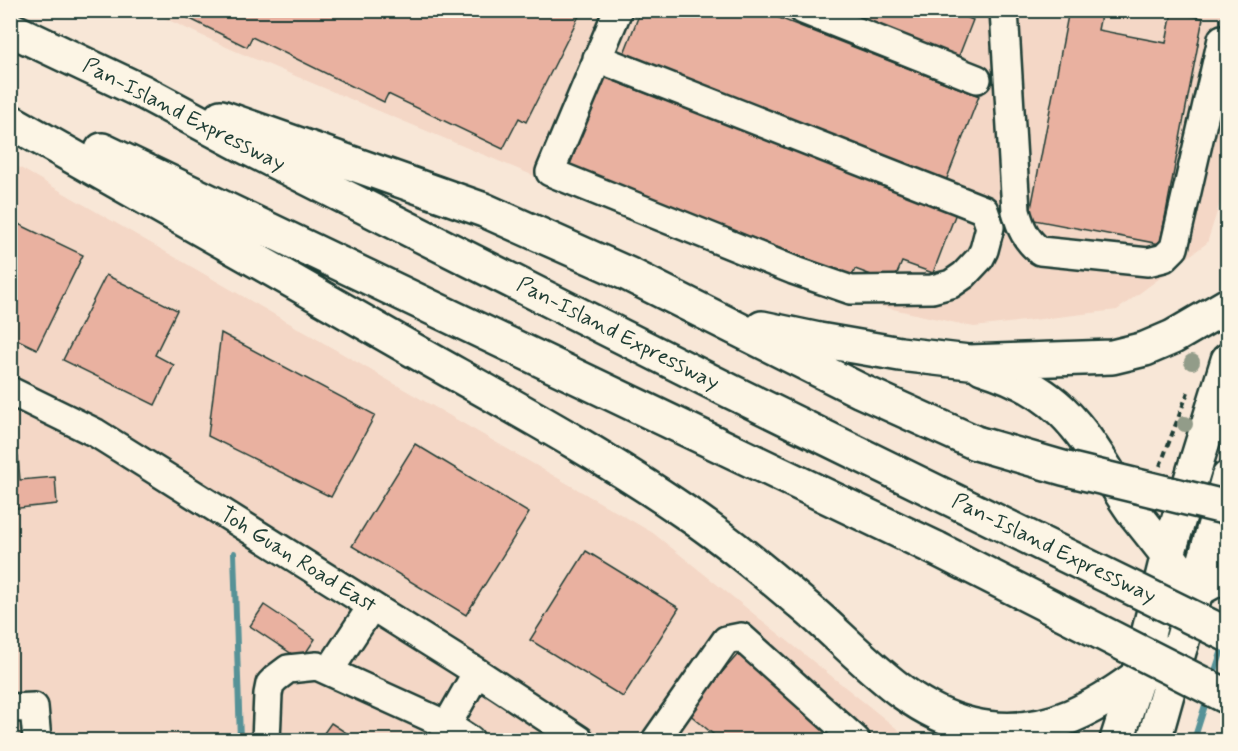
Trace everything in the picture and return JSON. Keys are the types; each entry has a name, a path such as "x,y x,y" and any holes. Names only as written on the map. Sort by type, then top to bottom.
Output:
{"main road":[{"name":"Pan-Island Expressway","path":"10,28 145,93 243,146 730,391 1227,635"},
{"path":"145,93 265,131 484,210 630,275 861,391 976,443 1063,468 1227,508"},
{"path":"10,104 937,549 1227,697"},
{"path":"10,121 578,443 727,542 812,612 901,691 932,712 974,733 1036,727 1063,720 1099,703 1181,645"},
{"path":"713,317 819,340 900,354 969,362 1112,357 1145,350 1173,337 1227,305"},
{"path":"1117,741 1138,675 1168,554 1227,360"},
{"path":"969,362 1010,376 1062,410 1084,437 1137,516 1195,591"},
{"path":"1154,741 1227,478"},
{"path":"1150,629 1195,591 1227,573"},
{"path":"1138,675 1164,709 1180,741"}],"street":[{"path":"597,58 984,210 990,227 980,258 964,276 951,284 932,289 851,290 793,270 550,172 597,58 618,10"},
{"path":"803,10 977,79"},
{"path":"1004,10 1016,211 1022,231 1030,243 1040,251 1148,262 1164,258 1174,248 1222,39"},
{"name":"Toh Guan Road East","path":"10,391 96,433 299,550 372,606 477,672 580,741"},
{"path":"329,671 372,606"},
{"path":"661,738 726,640 741,637 856,741"},
{"path":"266,741 270,684 288,669 301,666 317,666 329,671 447,725 470,741"},
{"path":"447,725 477,672"},
{"path":"10,708 34,706 37,741"}],"path":[{"path":"1159,473 1160,463 1191,386"}],"shaded area":[{"path":"149,11 1227,11 1227,181 1207,243 1117,310 974,327 807,290 233,50"},
{"path":"10,162 653,533 911,740 11,740"}],"building":[{"path":"172,10 369,10 380,16 383,10 582,10 526,122 519,118 503,149 388,94 384,102 252,37 247,47"},
{"path":"641,10 759,10 979,96 944,186 621,61"},
{"path":"813,10 949,10 973,20 955,66"},
{"path":"1069,10 1102,10 1098,30 1166,43 1172,12 1203,18 1160,244 1029,219"},
{"path":"604,77 956,213 933,273 902,262 893,283 855,269 852,276 569,167"},
{"path":"10,220 83,255 37,349 10,336"},
{"path":"106,275 177,310 155,355 174,365 155,405 63,360"},
{"path":"221,333 375,415 331,497 208,436"},
{"path":"415,444 529,513 466,615 352,546"},
{"path":"18,456 20,480 55,477 57,504 10,509 10,457"},
{"path":"586,551 679,608 623,697 530,640"},
{"path":"264,605 315,639 301,660 250,626"},
{"path":"739,653 838,740 720,740 687,712"},
{"path":"331,723 357,740 319,740"},
{"path":"361,733 373,740 357,740"}],"waterway":[{"path":"234,553 240,740"},
{"path":"1213,677 1224,644"},
{"path":"1194,740 1207,699"}]}
